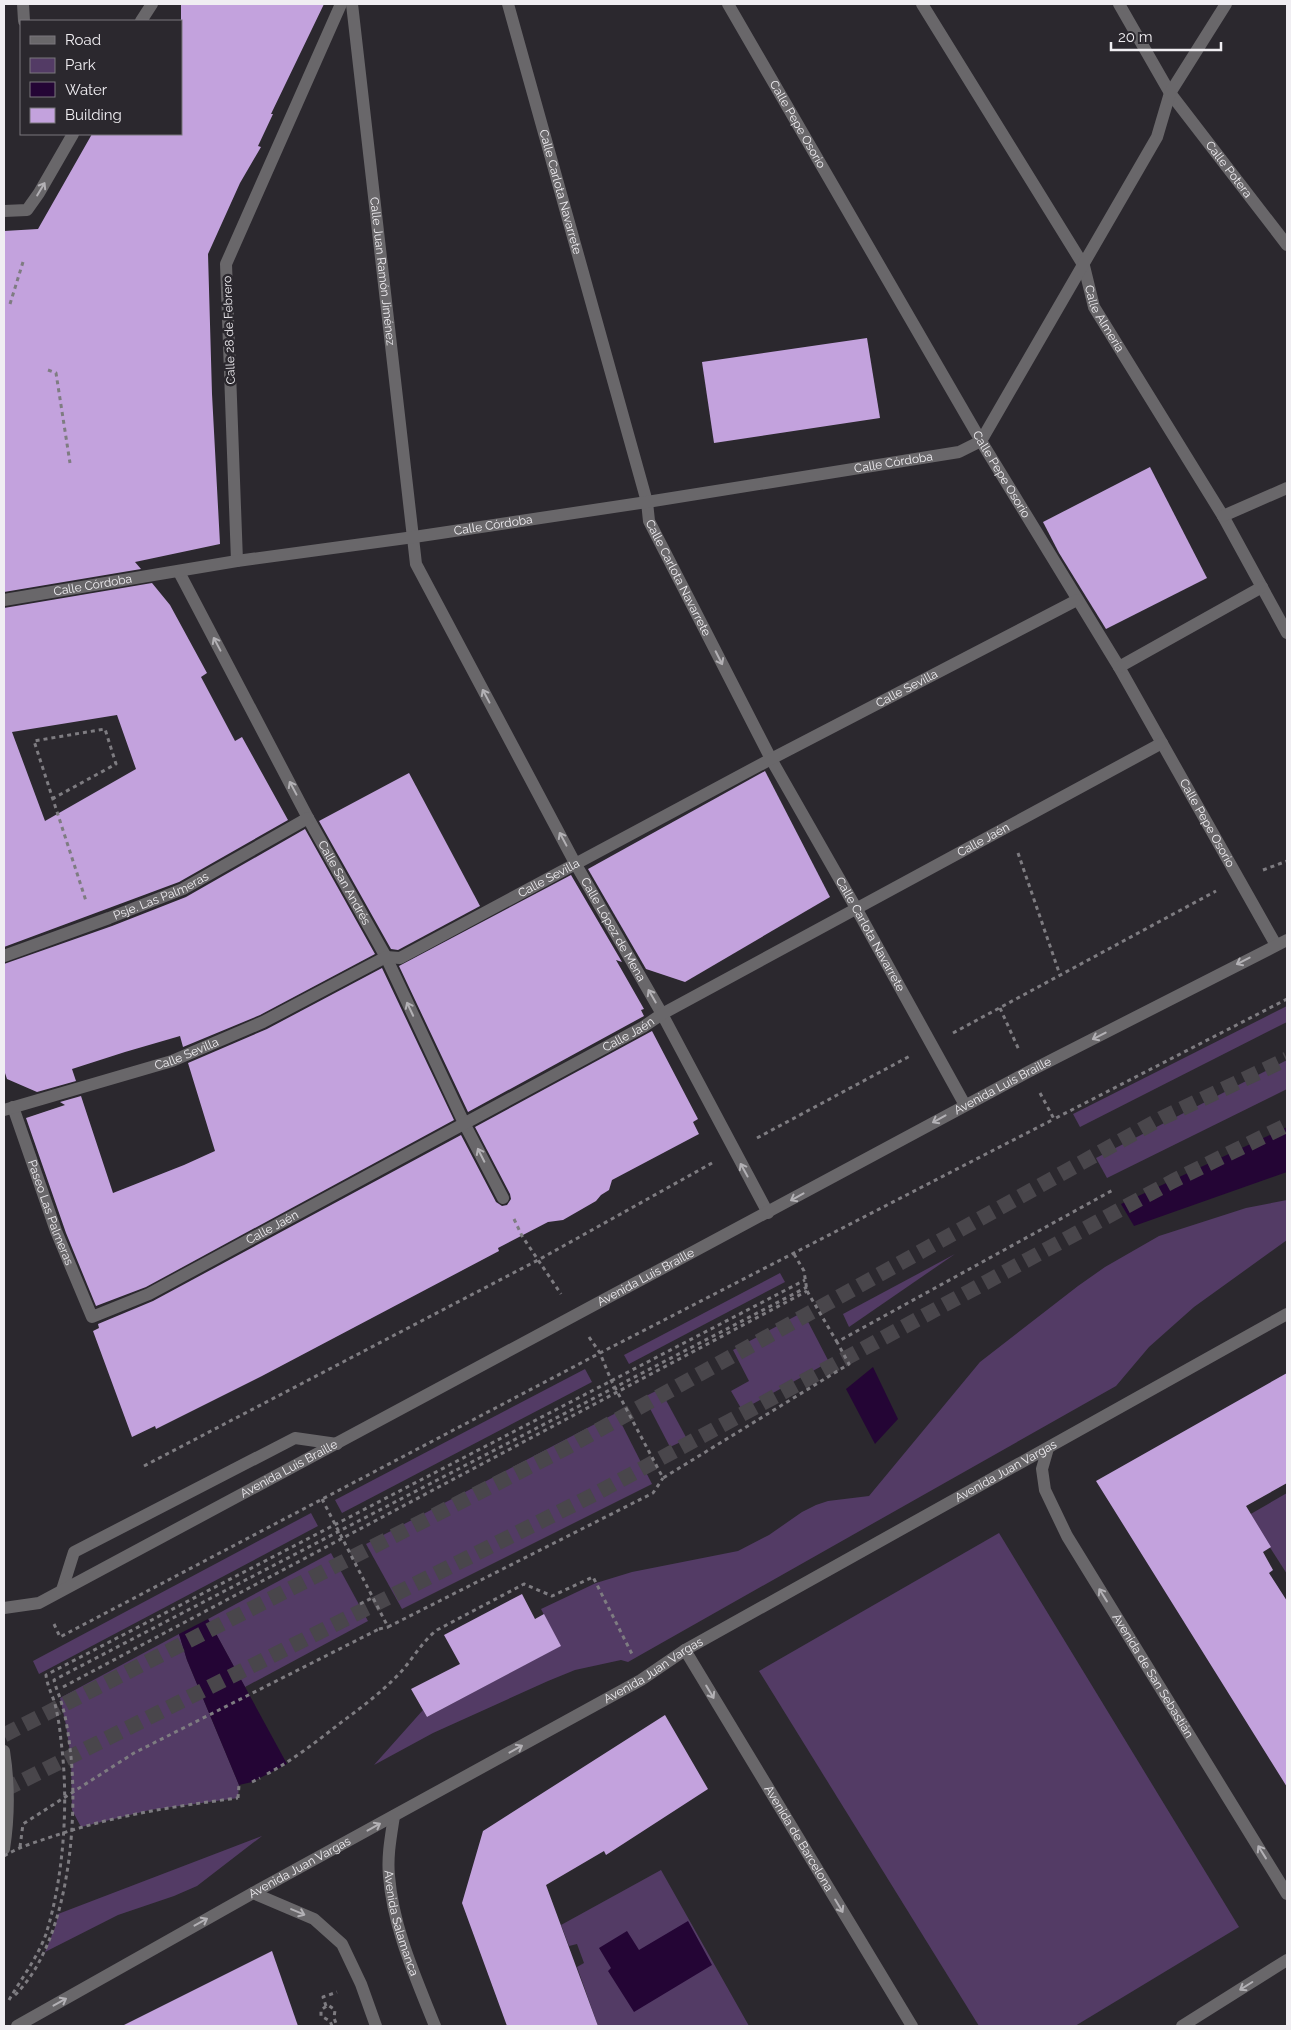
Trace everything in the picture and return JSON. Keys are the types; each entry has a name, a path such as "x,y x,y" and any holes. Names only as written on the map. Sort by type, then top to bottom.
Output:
{"street":[{"path":"23,4 24,20"},
{"path":"143,20 152,4"},
{"name":"Calle 28 de Febrero","path":"237,561 226,264 341,4"},
{"name":"Calle Juan Ramón Jiménez","path":"352,4 414,537"},
{"name":"Calle Carlota Navarrete","path":"508,4 647,502 650,521 771,759 965,1105"},
{"name":"Calle Pepe Osorio","path":"728,4 981,442 1119,667 1162,743 1282,943"},
{"name":"Calle Almería","path":"922,4 1084,266 1094,307 1223,516 1287,633"},
{"name":"Calle Potera","path":"1119,4 1170,92 1287,245"},
{"path":"981,442 1157,137 1170,92 1226,4"},
{"path":"4,211 28,210 72,135"},
{"name":"Calle Córdoba","path":"4,600 237,561 647,502 959,452 981,442"},
{"path":"1223,516 1287,488"},
{"name":"Calle López de Mena","path":"414,537 416,564 575,863 662,1014 768,1213"},
{"name":"Calle San Andrés","path":"179,572 308,818 386,958 464,1123 503,1198"},
{"path":"1119,667 1262,587"},
{"name":"Calle Sevilla","path":"8,1108 172,1061 263,1022 386,958 400,958 771,759 1077,600"},
{"name":"Calle Jaén","path":"92,1317 149,1294 1162,743"},
{"name":"Psje. Las Palmeras","path":"4,956 94,924 183,889 308,818"},
{"name":"Avenida Luis Braille","path":"4,1608 39,1603 574,1315 768,1213 965,1105 1282,943"},
{"name":"Paseo Las Palmeras","path":"8,1108 92,1317"},
{"name":"Avenida Juan Vargas","path":"17,2026 253,1893 641,1680 685,1650 1287,1314"},
{"path":"62,1590 74,1552 295,1438 337,1444"},
{"name":"Avenida de San Sebastián","path":"1048,1448 1042,1469 1045,1490 1067,1536 1287,1894"},
{"name":"Avenida de Barcelona","path":"685,1650 912,2026"},
{"path":"4,1751 8,1796 4,1848"},
{"name":"Avenida Salamanca","path":"394,1816 389,1848 389,1877 398,1925 435,2026"},
{"path":"253,1893 314,1919 342,1944 361,1984 376,2026"},
{"path":"1182,2026 1287,1960"}],"path":[{"path":"10,304 23,262"},
{"path":"48,370 56,373 70,462"},
{"path":"52,799 116,764 105,729 34,741 52,799 94,924"},
{"path":"1018,853 1060,975"},
{"path":"39,1603 46,1609 60,1636 600,1353 1287,998"},
{"path":"1000,1008 1028,1072 1054,1119"},
{"path":"837,1342 1113,1190"},
{"path":"509,1210 522,1236 540,1260 600,1353 611,1380 663,1478"},
{"path":"20,1847 23,1824 134,1753 653,1493 663,1478 849,1364 807,1289 804,1272 794,1254"},
{"path":"805,1280 46,1675 59,1726 64,1764 63,1824 58,1874 45,1935 30,1965 6,2004 28,1983 50,1942 56,1925 69,1857 72,1810 71,1759 62,1704 54,1680 615,1387 807,1289"},
{"path":"63,1687 618,1392 807,1289"},
{"path":"322,1499 388,1627"},
{"path":"267,1774 287,1764 372,1699 409,1664 425,1639 437,1630 524,1584 552,1596 593,1577 639,1668 641,1680"},
{"path":"360,1604 372,1598"},
{"path":"252,1782 260,1778"},
{"path":"4,1856 20,1847 121,1816 238,1798 239,1785"},
{"path":"332,2026 330,2021 322,2016 321,2010 328,2005 335,2010 336,2026"}],"green space":[{"path":"1287,1006 1287,1022 1080,1127 1073,1114"},
{"path":"1287,1060 1287,1089 1107,1178 1096,1158"},
{"path":"1287,1200 1287,1240 1194,1307 1149,1347 1116,1386 628,1662 621,1660 575,1670 433,1733 374,1765 423,1710 427,1717 560,1646 541,1609 596,1583 632,1572 738,1551 769,1535 802,1512 816,1505 828,1501 869,1496 980,1362 1078,1286 1105,1267 1159,1236 1246,1208"},
{"path":"955,1254 849,1327 843,1314"},
{"path":"780,1273 785,1282 629,1364 624,1355"},
{"path":"803,1312 829,1362 742,1410 731,1391 749,1381 733,1350"},
{"path":"585,1369 592,1382 342,1513 335,1500"},
{"path":"660,1389 687,1439 670,1447 644,1397"},
{"path":"616,1413 652,1484 402,1609 366,1544"},
{"path":"1287,1493 1287,1574 1249,1515"},
{"path":"311,1513 318,1526 39,1674 33,1661"},
{"path":"999,1533 1239,1927 1075,2026 979,2026 759,1671"},
{"path":"331,1553 368,1621 245,1687 208,1619"},
{"path":"179,1634 187,1660 239,1785 238,1798 150,1810 81,1827 72,1810 71,1759 60,1698"},
{"path":"262,1836 197,1886 118,1915 45,1952 56,1925 58,1914"},
{"path":"661,1870 749,2026 598,2026 577,1967 584,1963 577,1944 569,1946 561,1925"}],"water":[{"path":"1287,1127 1287,1172 1134,1226 1121,1204"},
{"path":"873,1367 898,1419 875,1444 846,1389"},
{"path":"208,1619 287,1764 252,1782 239,1785 187,1660 179,1634"},
{"path":"688,1921 712,1965 634,2012 608,1971 611,1968 599,1948 627,1931 639,1950"}],"building":[{"path":"181,4 324,4 271,114 273,114 258,146 261,147 240,183 208,254 212,394 220,544 135,562 141,569 4,592 4,231 38,229 91,135 182,135"},
{"path":"867,338 880,418 714,443 702,362"},
{"path":"1150,467 1207,578 1106,629 1059,553 1043,522"},
{"path":"152,583 170,605 207,673 201,677 235,741 242,737 288,820 179,882 4,947 4,608","holes":["117,715 136,769 45,821 12,732"]},
{"path":"765,771 830,897 685,982 646,969 588,869"},
{"path":"409,773 480,906 398,950 391,949 319,821"},
{"path":"305,829 375,954 260,1015 183,1047 180,1036 125,1052 72,1069 76,1081 37,1092 7,1079 4,1070 4,964 112,926 186,897"},
{"path":"571,875 622,962 616,960 644,1009 641,1010 644,1016 468,1112 399,966"},
{"path":"382,968 454,1120 146,1287 96,1306 66,1233 26,1118 65,1105 60,1102 81,1096 113,1193 184,1165 215,1151 188,1063 267,1029"},
{"path":"652,1031 698,1119 693,1122 699,1134 612,1180 609,1190 596,1201 563,1220 548,1222 498,1248 499,1251 262,1376 156,1429 155,1426 132,1437 93,1331 99,1328 98,1324 153,1301 461,1135 496,1202 502,1206 507,1205 511,1199 510,1194 475,1127"},
{"path":"1287,1373 1287,1483 1246,1506 1271,1547 1263,1552 1273,1570 1269,1573 1287,1601 1287,1787 1096,1481"},
{"path":"522,1594 535,1619 544,1614 561,1646 427,1717 411,1689 460,1664 444,1635"},
{"path":"665,1715 708,1789 606,1855 604,1851 546,1885 598,2026 507,2026 462,1903 483,1831"},
{"path":"272,1951 298,2026 122,2026"}],"tunnel":[{"path":"4,1735 566,1448 1162,1118 1287,1059"},
{"path":"4,1790 595,1494 1173,1181 1287,1125"}]}
